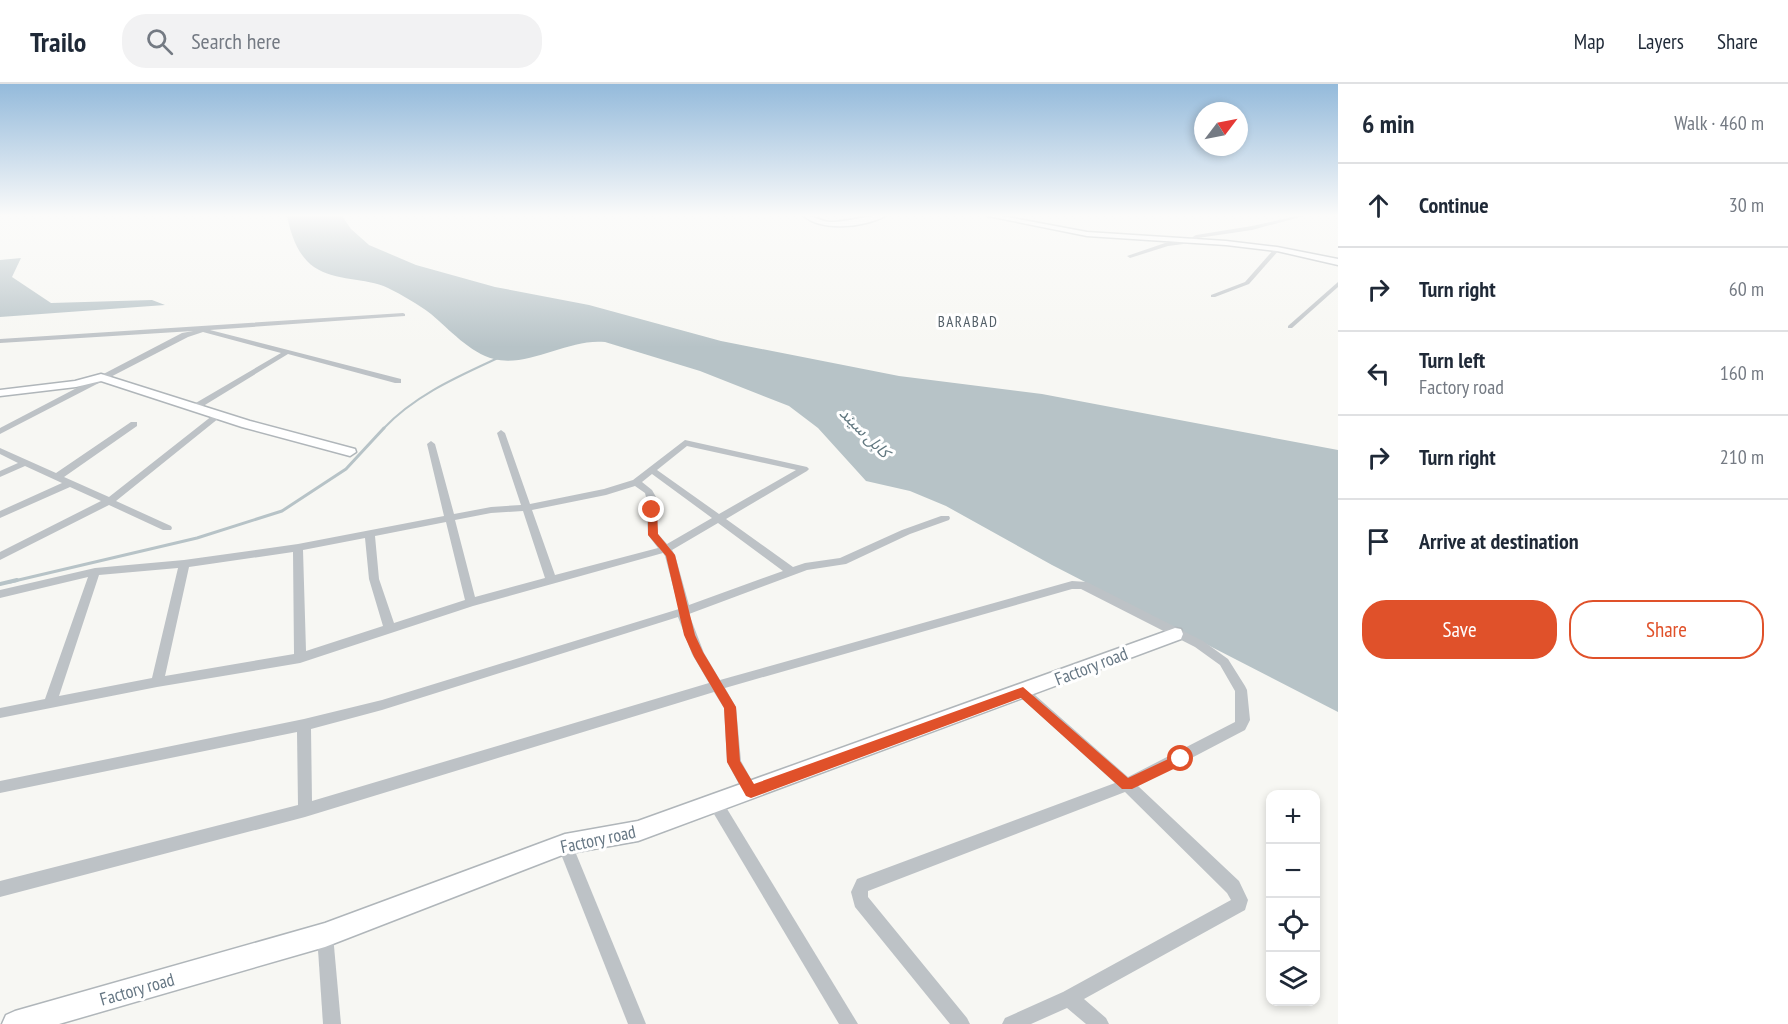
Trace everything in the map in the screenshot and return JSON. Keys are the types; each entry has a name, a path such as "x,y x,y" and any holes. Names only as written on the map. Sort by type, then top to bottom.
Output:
{"street":[{"path":"1213,296 1247,283 1267,260"},
{"path":"1290,327 1338,284"},
{"path":"0,341 403,315"},
{"path":"0,430 185,335 203,330 398,381"},
{"path":"197,406 287,352"},
{"path":"0,393 76,384 102,377 350,452"},
{"path":"0,556 110,501 220,414"},
{"path":"56,478 134,424"},
{"path":"501,433 551,579"},
{"path":"0,594 95,572 184,564 298,549 491,510 528,508 606,492 636,482 685,443 804,469 717,517 666,549 471,602 300,658 157,682 0,713"},
{"path":"431,444 471,602"},
{"path":"0,451 166,528"},
{"path":"0,474 24,463"},
{"path":"652,470 792,572"},
{"path":"636,482 649,492 653,535 666,549 674,565 685,611 683,615 698,654 719,685 730,707 734,762 751,792"},
{"path":"0,515 71,483"},
{"path":"0,787 304,724 382,705 685,611 792,572 842,561 906,532 945,518"},
{"path":"370,533 374,579 390,629"},
{"path":"298,549 300,658"},
{"path":"157,682 184,564"},
{"path":"50,704 95,572"},
{"path":"0,889 305,810 719,685 1072,585 1083,585 1175,634 1199,644 1224,662 1241,690 1244,720 1230,732 1127,785 863,885 859,892 861,901 961,1024"},
{"name":"Factory road","path":"15,1024 325,935 565,844 638,831 751,792 1175,634"},
{"path":"1011,1024 1070,998 1239,904 1240,900 1233,887 1127,785 1023,692"},
{"path":"304,724 305,810"},
{"path":"716,804 849,1024"},
{"path":"565,844 638,1024"},
{"path":"325,935 332,1024"},
{"path":"1070,998 1100,1024"}],"water":[{"path":"0,260 20,260 12,277 51,303 152,300 165,305 0,317"},
{"name":"کابل سيند","path":"306,260 404,260 495,287 589,305 721,341 899,376 1042,394 1338,450 1338,712 1052,565 946,506 910,491 866,481 818,428 789,406 700,371 605,342 577,344 521,360 494,359 468,346 426,310 393,291 370,282 323,272"}],"waterway":[{"path":"384,428 423,397 498,358"},
{"path":"10,582 197,538 282,511 346,469 384,428"},
{"path":"0,584 17,580"}],"district":[{"name":"BARABAD","path":"968,321"}],"route":[{"path":"652,510 653,535 666,549 674,565 685,611 683,615 690,635 698,654 719,685 730,707 734,762 751,792 1023,692 1127,785 1181,759"}]}
